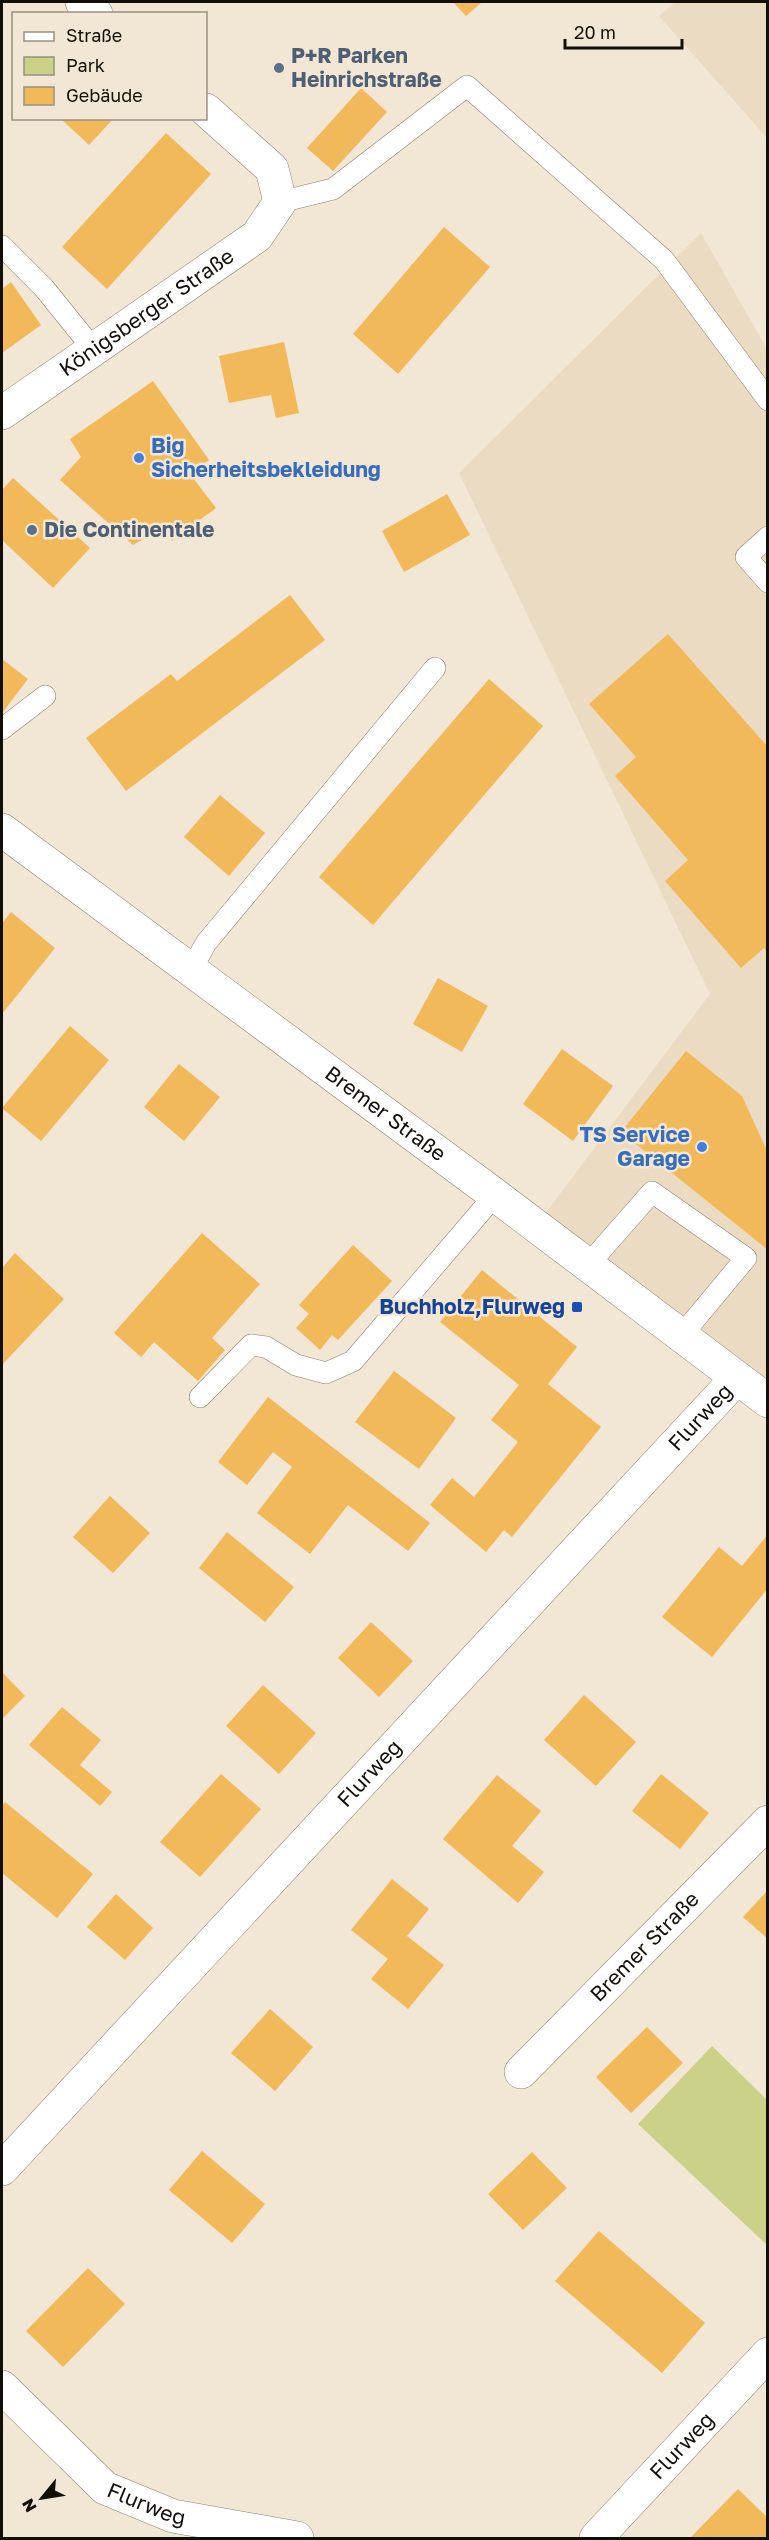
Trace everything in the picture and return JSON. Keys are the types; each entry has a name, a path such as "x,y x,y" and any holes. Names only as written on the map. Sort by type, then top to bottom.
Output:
{"street":[{"path":"82,2 94,12"},
{"path":"207,111 272,169 280,202"},
{"name":"Königsberger Straße","path":"2,413 257,236 280,202"},
{"name":"Bremer Straße","path":"2,830 495,1195 681,1336 757,1389"},
{"name":"Flurweg","path":"2,2169 757,1389"},
{"name":"Bremer Straße","path":"521,2072 768,1822"},
{"name":"Flurweg","path":"596,2538 768,2355"},
{"name":"Flurweg","path":"2,2387 105,2488 173,2516 297,2538"}],"lane":[{"path":"280,202 333,189 467,86 664,260 768,400"},
{"path":"2,246 44,288 94,350"},
{"path":"768,537 746,557 768,582"},
{"path":"191,970 206,943 435,668"},
{"path":"2,729 45,696"},
{"path":"588,1266 652,1192 746,1258 681,1336"},
{"path":"200,1397 251,1345 266,1347 296,1365 326,1373 353,1361 495,1195"}],"shaded area":[{"path":"675,2 767,2 767,138 659,16"},
{"path":"701,233 767,349 767,1401 536,1226 710,994 459,473"}],"green space":[{"path":"712,2046 767,2100 767,2245 638,2124"}],"building":[{"path":"453,2 482,2 466,16"},
{"path":"361,88 387,112 333,171 307,148"},
{"path":"62,120 112,120 89,145"},
{"path":"166,133 211,174 107,289 62,247"},
{"path":"444,227 490,267 398,374 353,334"},
{"path":"11,282 41,325 2,353 2,289"},
{"path":"284,342 299,413 276,418 271,395 229,403 219,356"},
{"path":"153,381 209,460 190,474 216,508 172,541 162,528 133,545 60,480 81,457 70,439"},
{"path":"13,478 90,548 53,588 2,540 2,490"},
{"path":"447,494 470,535 404,572 382,531"},
{"path":"290,595 325,640 126,791 86,738 171,674 177,681"},
{"path":"668,634 768,747 768,953 764,948 741,968 665,881 688,860 615,776 636,757 589,704"},
{"path":"2,659 28,679 2,713"},
{"path":"489,679 543,726 373,925 319,877"},
{"path":"220,795 265,833 229,876 184,837"},
{"path":"11,912 55,948 2,1014 2,923"},
{"path":"438,978 488,1006 462,1052 413,1024"},
{"path":"70,1026 109,1060 41,1141 2,1108"},
{"path":"562,1049 613,1086 573,1141 523,1104"},
{"path":"686,1051 742,1096 768,1153 768,1250 621,1132"},
{"path":"179,1064 220,1097 184,1141 144,1107"},
{"path":"202,1233 260,1284 212,1338 225,1350 198,1381 154,1342 141,1357 114,1333"},
{"path":"353,1245 392,1281 338,1340 332,1335 320,1350 296,1328 309,1314 299,1305"},
{"path":"15,1253 64,1299 2,1365 2,1268"},
{"path":"482,1270 577,1347 548,1384 601,1427 512,1537 504,1530 486,1552 430,1505 452,1478 474,1497 518,1442 491,1420 519,1385 440,1322"},
{"path":"394,1371 456,1418 419,1469 355,1422"},
{"path":"268,1397 430,1523 408,1551 348,1505 310,1554 257,1513 292,1467 273,1452 247,1485 218,1462"},
{"path":"110,1496 150,1533 113,1573 73,1537"},
{"path":"227,1532 294,1587 265,1622 199,1568"},
{"path":"768,1534 768,1588 712,1657 662,1617 719,1547 742,1566"},
{"path":"371,1622 413,1661 379,1697 338,1658"},
{"path":"2,1672 25,1696 2,1719"},
{"path":"263,1685 316,1733 279,1774 226,1726"},
{"path":"584,1695 636,1742 596,1786 544,1740"},
{"path":"62,1707 101,1740 80,1765 112,1792 100,1806 29,1745"},
{"path":"221,1774 261,1809 200,1877 160,1842"},
{"path":"661,1774 709,1813 680,1849 632,1811"},
{"path":"497,1775 541,1811 512,1846 544,1872 518,1903 443,1839"},
{"path":"5,1802 93,1874 57,1918 2,1873 2,1806"},
{"path":"392,1879 429,1909 407,1936 444,1965 408,2009 371,1979 388,1959 351,1930"},
{"path":"768,1890 768,1939 743,1917"},
{"path":"116,1894 153,1928 125,1960 87,1927"},
{"path":"270,2009 313,2047 275,2091 231,2053"},
{"path":"647,2027 683,2063 631,2113 596,2077"},
{"path":"202,2151 265,2204 232,2243 169,2190"},
{"path":"532,2152 567,2188 523,2230 488,2194"},
{"path":"599,2231 705,2323 662,2373 555,2281"},
{"path":"88,2268 125,2304 63,2367 26,2331"},
{"path":"738,2489 768,2518 768,2538 690,2538"}],"place":[{"name":"P+R Parken Heinrichstraße","path":"279,68"},
{"name":"Big Sicherheitsbekleidung","path":"139,458"},
{"name":"Die Continentale","path":"32,530"},
{"name":"TS Service Garage","path":"702,1147"},
{"name":"Buchholz,Flurweg","path":"577,1307"}]}
